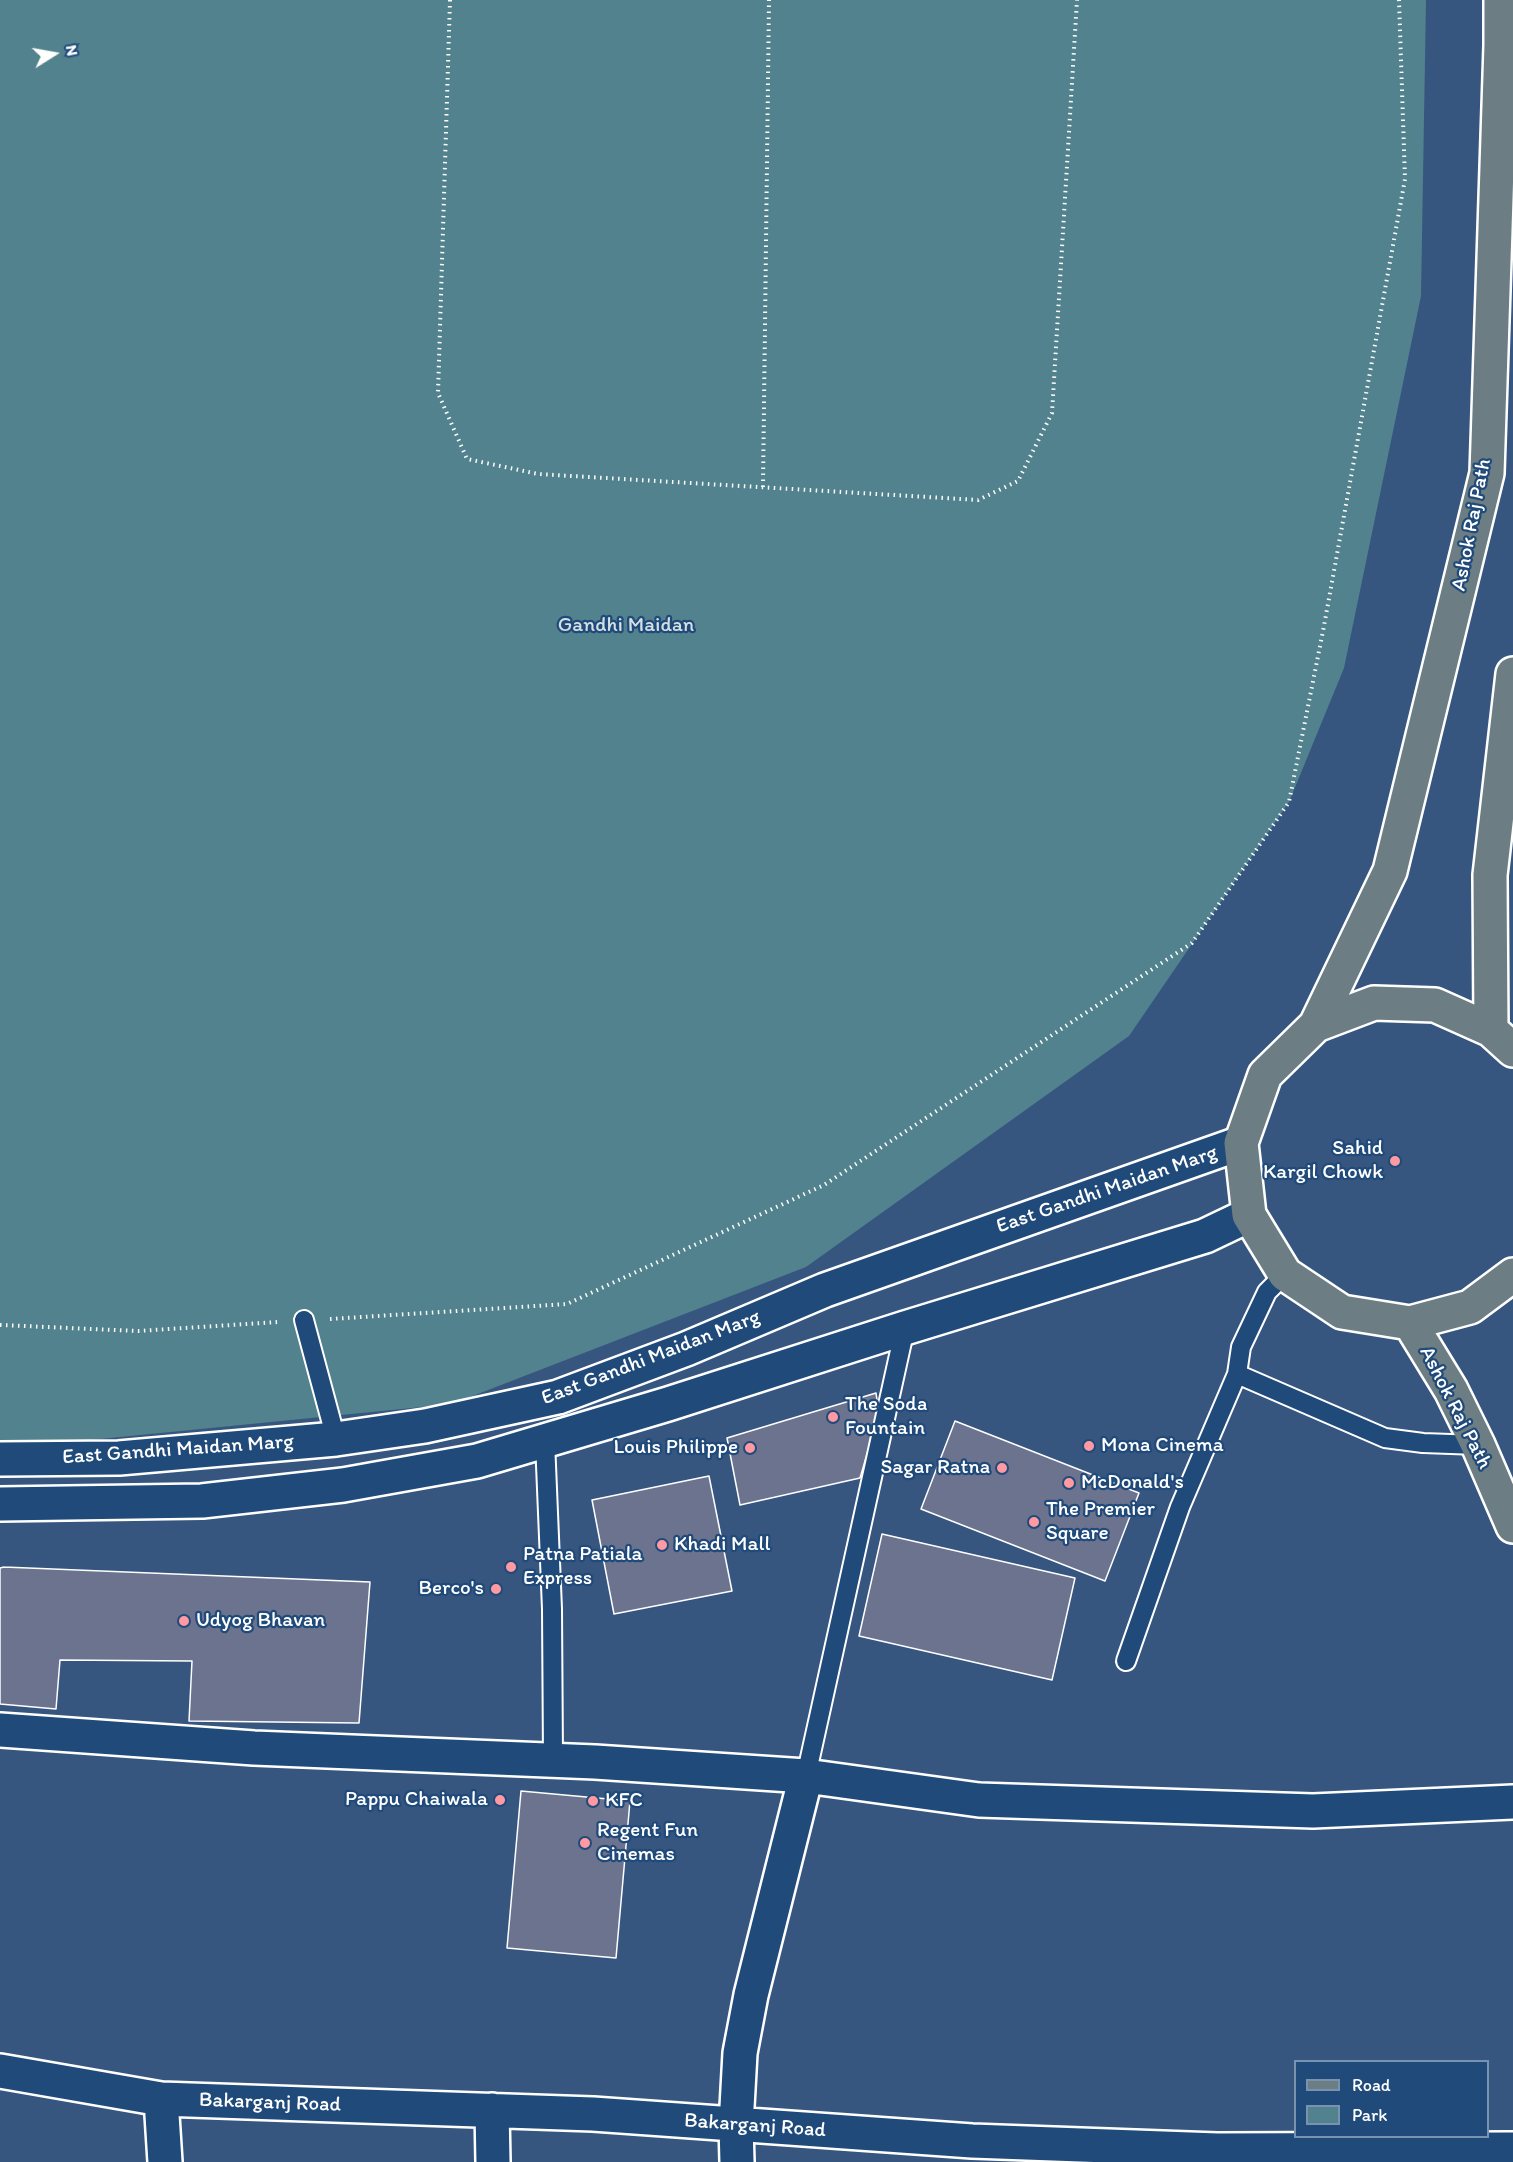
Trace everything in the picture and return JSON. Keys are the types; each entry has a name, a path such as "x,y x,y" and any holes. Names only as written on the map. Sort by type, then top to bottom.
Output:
{"main road":[{"name":"Ashok Raj Path","path":"1316,1025 1390,871 1487,473 1501,0"},
{"path":"1502,1040 1490,875 1513,674"},
{"path":"1502,1040 1435,1005 1374,1003 1316,1025 1265,1075 1241,1143 1249,1215 1285,1274 1342,1312 1410,1323 1470,1307 1513,1275"},
{"name":"Ashok Raj Path","path":"1410,1323 1450,1390 1478,1445 1513,1526"}],"street":[{"name":"East Gandhi Maidan Marg","path":"0,1459 119,1458 336,1439 425,1426 558,1397 686,1349 825,1290 1241,1143"},
{"path":"0,1504 202,1501 332,1486 477,1461 668,1404 1205,1236 1249,1215"},
{"path":"0,1730 254,1748 553,1760 806,1776 979,1800 1313,1811 1513,1802"},
{"path":"737,2162 736,2125 740,2053 751,1995 806,1776"},
{"name":"Bakarganj Road","path":"0,2071 161,2099 593,2114 1218,2156 1446,2156 1513,2149"},
{"path":"161,2099 165,2162"},
{"path":"492,2110 494,2162"}],"lane":[{"path":"1126,1661 1180,1507 1237,1374 1241,1347 1267,1292 1285,1274"},
{"path":"304,1320 336,1439"},
{"path":"806,1776 905,1328"},
{"path":"1237,1374 1385,1438 1423,1443 1478,1445"},
{"path":"545,1441 552,1609 553,1760"}],"path":[{"path":"450,0 438,393 467,459 538,474 978,500 1018,481 1052,413 1077,0"},
{"path":"763,487 769,0"},
{"path":"0,1325 138,1331 567,1304 824,1185 1192,943 1289,802 1324,626 1405,179 1400,0"}],"green space":[{"name":"Gandhi Maidan","path":"0,0 1426,0 1421,296 1344,668 1289,802 1129,1036 806,1267 452,1404 0,1449"}],"building":[{"path":"876,1393 879,1414 860,1478 740,1505 727,1438"},
{"path":"955,1421 1139,1493 1105,1581 921,1509"},
{"name":"Khadi Mall","path":"709,1476 732,1591 614,1614 592,1500"},
{"path":"882,1534 1075,1578 1052,1680 859,1636"},
{"name":"Udyog Bhavan","path":"0,1568 370,1582 359,1723 189,1721 192,1661 60,1660 56,1709 0,1704"},
{"path":"521,1791 630,1801 616,1958 507,1948"}],"place":[{"name":"Sahid Kargil Chowk","path":"1395,1161"},
{"name":"The Soda Fountain","path":"833,1417"},
{"name":"Mona Cinema","path":"1089,1446"},
{"name":"Louis Philippe","path":"750,1448"},
{"name":"Sagar Ratna","path":"1002,1468"},
{"name":"McDonald's","path":"1069,1483"},
{"name":"The Premier Square","path":"1034,1522"},
{"name":"Khadi Mall","path":"662,1545"},
{"name":"Patna Patiala Express","path":"511,1567"},
{"name":"Berco's","path":"496,1589"},
{"name":"Udyog Bhavan","path":"184,1621"},
{"name":"Pappu Chaiwala","path":"500,1800"},
{"name":"KFC","path":"593,1801"},
{"name":"Regent Fun Cinemas","path":"585,1843"}]}
